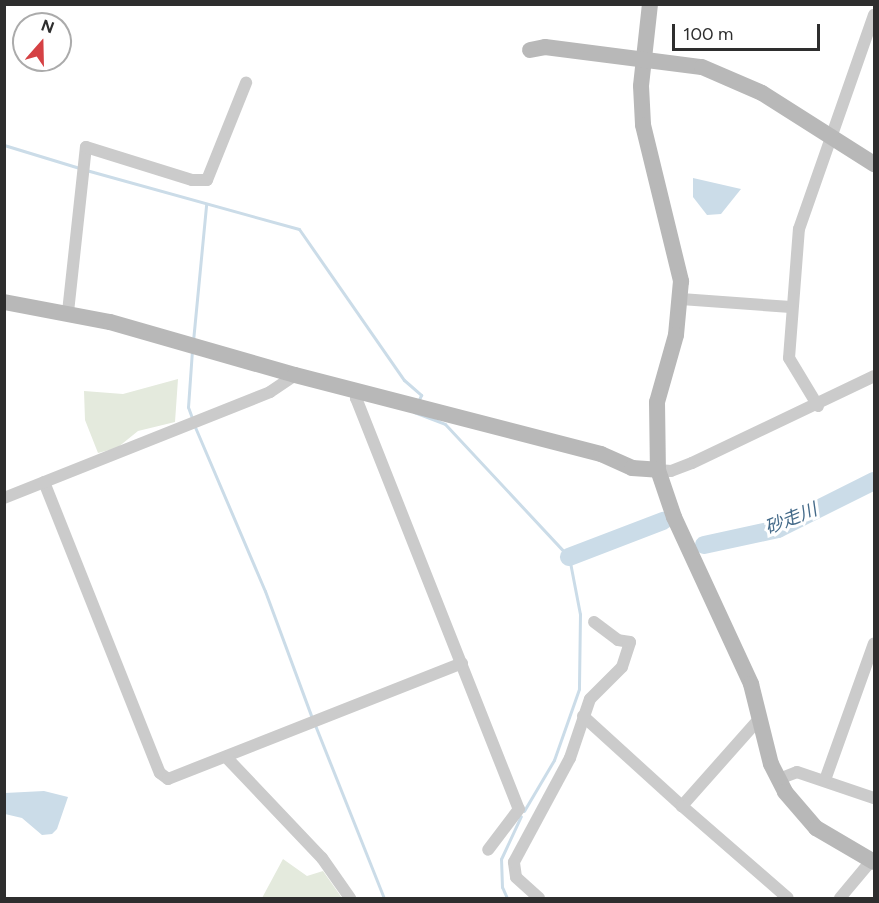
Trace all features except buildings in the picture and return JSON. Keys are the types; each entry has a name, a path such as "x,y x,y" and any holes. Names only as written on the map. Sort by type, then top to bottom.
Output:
{"street":[{"path":"650,4 643,58 643,125 676,249 681,299 676,335 657,402 658,470 674,518 732,636 778,780 806,819 873,861 840,898"},
{"path":"818,406 789,358 791,306 799,229 874,15"},
{"path":"530,50 545,46 685,63 725,74 762,93 874,164"},
{"path":"68,312 86,147 192,180 207,180 246,83"},
{"path":"681,299 791,306"},
{"path":"4,302 68,312 295,375 601,454 632,468 671,471 818,406 874,376"},
{"path":"4,498 270,392 295,375"},
{"path":"359,391 356,398 523,811 488,850"},
{"path":"44,482 160,773 170,780 462,663"},
{"path":"540,898 516,878 512,868 570,758 590,699 622,667 630,642 618,640 594,622"},
{"path":"825,780 874,643"},
{"path":"583,716 788,898"},
{"path":"682,806 760,718"},
{"path":"227,758 322,858 350,898"},
{"path":"778,780 797,772 874,798"}],"shaded area":[{"path":"178,379 175,422 138,431 117,448 98,453 85,420 84,391 123,394"},
{"path":"283,859 307,876 323,871 342,898 262,898"}],"water":[{"path":"693,178 741,189 721,214 707,215 693,197"},
{"path":"44,791 68,797 57,829 52,834 42,835 22,818 5,814 5,793"}],"waterway":[{"path":"4,145 79,168"},
{"path":"86,170 299,229 404,380 421,395 419,400"},
{"path":"193,341 206,205"},
{"path":"192,350 188,407 193,421"},
{"path":"414,412 445,424 569,557 580,614 579,689 554,760 524,811"},
{"path":"195,427 265,591 312,718"},
{"name":"砂走川","path":"704,545 778,529 874,481"},
{"name":"砂走川","path":"569,557 663,521"},
{"path":"315,725 384,898"},
{"path":"507,898 502,887 501,859 521,816"}]}
